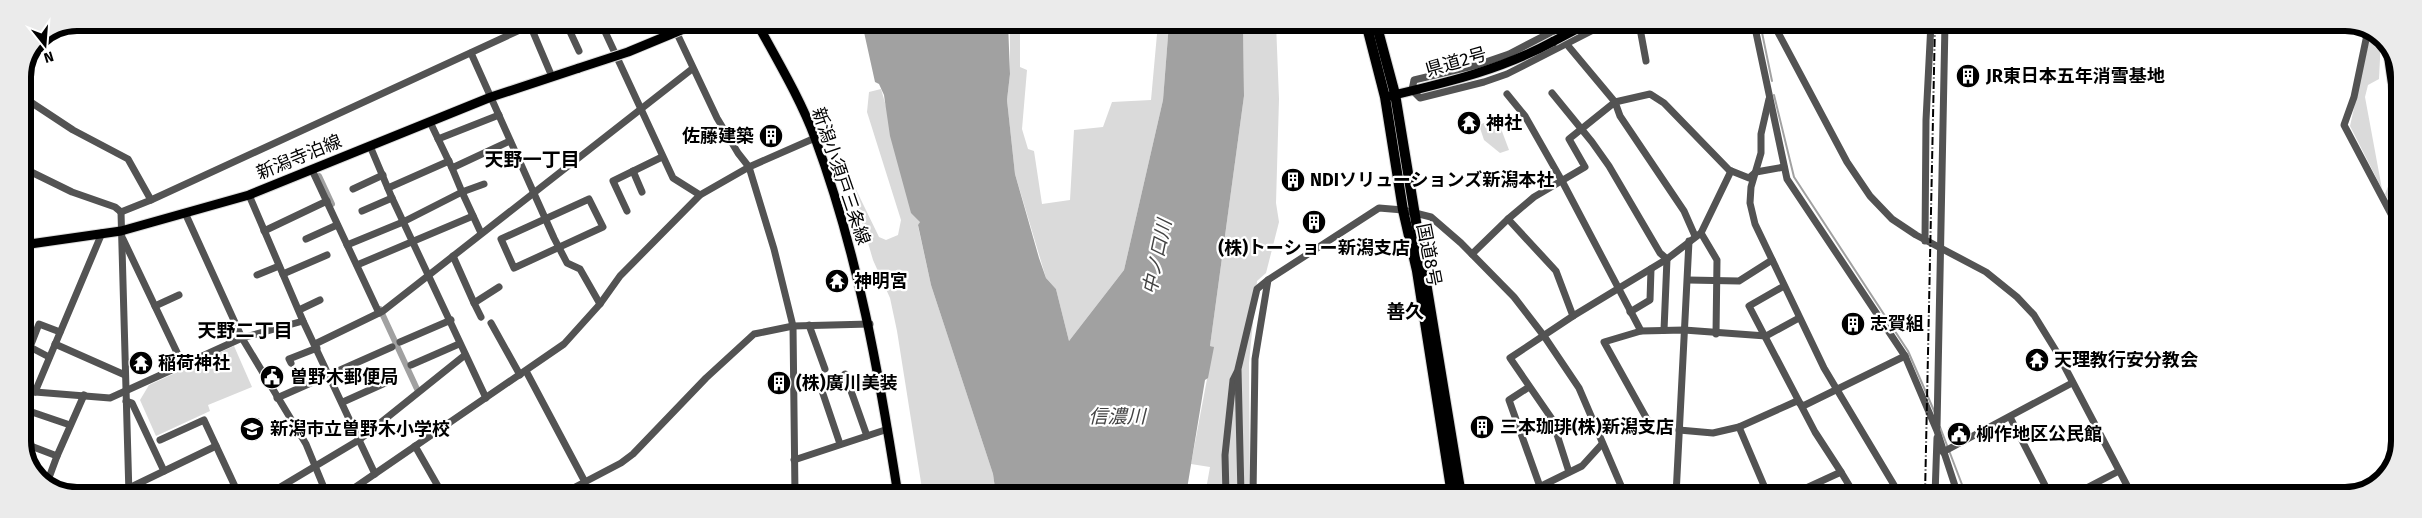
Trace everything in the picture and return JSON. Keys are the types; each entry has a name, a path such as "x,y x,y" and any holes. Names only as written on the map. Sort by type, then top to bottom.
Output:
{"highway":[{"name":"国道8号","path":"1368,31 1384,97 1403,210 1417,271 1450,487"},
{"name":"国道8号","path":"1378,31 1395,94 1460,487"}],"main road":[{"name":"新潟寺泊線","path":"31,243 102,234 122,234 249,195 491,98 628,52 679,31"},
{"name":"新潟小須戸三条線","path":"761,31 794,92 814,138 847,235 870,324 897,487"},
{"name":"県道2号","path":"1384,97 1478,74 1522,59 1573,31"}],"street":[{"path":"121,212 151,200 517,31"},
{"path":"535,31 550,72"},
{"path":"570,31 579,51"},
{"path":"605,31 673,178 700,195"},
{"path":"675,31 717,118 738,154 749,167 774,249 793,326 795,487"},
{"path":"1591,31 1566,44 1507,74 1484,82 1420,98 1412,90 1414,80 1478,65 1508,54 1556,31 1566,44 1615,102 1620,116 1684,211 1695,237 1717,260 1716,334"},
{"path":"1640,31 1646,61"},
{"path":"1756,31 1784,167 1794,191 1905,356 1937,431 1955,487"},
{"path":"1777,31 1847,162 1870,196 1892,219 1925,241 1986,272 2017,297 2034,315 2127,487"},
{"path":"1925,241 1926,120 1931,31"},
{"path":"1936,487 1945,31"},
{"path":"2367,36 2354,97 2344,124 2391,214"},
{"path":"471,53 567,263 580,269 600,304"},
{"path":"291,363 289,359 379,313 692,69"},
{"path":"1552,93 1609,166 1660,253 1667,259"},
{"path":"1507,94 1525,116 1562,181 1640,331"},
{"path":"1472,254 1534,197 1584,167 1569,139 1615,102 1650,94 1664,103 1731,171 1749,178 1756,172 1784,167"},
{"path":"1769,99 1761,134 1761,153 1750,203 1755,224 1799,318 1844,405 1895,487"},
{"path":"31,103 73,130 128,159 151,200"},
{"path":"438,139 499,115"},
{"path":"430,122 481,234"},
{"path":"356,487 564,344 600,304 620,276 700,195 749,167 814,138"},
{"path":"388,188 510,141"},
{"path":"370,146 412,242 451,320 465,356 486,398"},
{"path":"627,211 613,181 662,157"},
{"path":"312,170 379,313"},
{"path":"633,171 642,192"},
{"path":"1676,487 1684,330 1688,280 1695,237 1731,171"},
{"path":"31,172 72,192 115,207 121,212 129,487"},
{"path":"353,189 383,175"},
{"path":"347,245 403,222 462,192 484,184"},
{"path":"249,195 279,266 375,474"},
{"path":"362,211 392,198"},
{"path":"514,268 602,227 589,199 501,239 514,268 518,276"},
{"path":"264,232 327,202"},
{"path":"1226,487 1225,455 1233,380 1238,369 1257,289 1379,208 1403,210 1431,217 1472,254 1514,297 1544,336 1579,388 1621,487"},
{"path":"186,215 242,338 306,444 324,487"},
{"path":"357,265 473,216"},
{"path":"1508,219 1556,271 1573,316"},
{"path":"306,239 337,225"},
{"path":"35,392 102,234"},
{"path":"122,234 183,365"},
{"path":"1569,472 1552,418 1510,358 1573,316 1619,290 1667,259 1695,237"},
{"path":"283,274 327,255"},
{"path":"453,256 481,318"},
{"path":"1664,330 1667,259"},
{"path":"1688,280 1739,281 1772,260"},
{"path":"257,275 279,266"},
{"path":"1630,312 1650,300 1651,268"},
{"path":"1253,487 1255,359 1271,278"},
{"path":"1784,286 1749,306 1816,432 1850,487"},
{"path":"474,303 499,287"},
{"path":"155,306 179,295"},
{"path":"299,310 320,300"},
{"path":"1648,421 1604,342 1640,331 1664,330 1766,336 1799,318"},
{"path":"400,342 451,320"},
{"path":"31,391 110,398 242,338 304,321"},
{"path":"491,323 523,373 585,482"},
{"path":"31,344 39,324 60,332"},
{"path":"575,487 633,454 754,334 793,326 870,324"},
{"path":"809,325 825,369"},
{"path":"55,344 125,375"},
{"path":"411,365 460,344"},
{"path":"277,398 392,347"},
{"path":"31,348 49,357"},
{"path":"279,487 315,464 359,440 465,356"},
{"path":"1803,406 1905,356"},
{"path":"1238,369 1241,487"},
{"path":"845,374 867,436"},
{"path":"343,402 394,379"},
{"path":"819,382 840,444"},
{"path":"1943,452 2072,383"},
{"path":"1530,387 1509,400 1539,487 1582,466 1602,444"},
{"path":"49,477 84,395"},
{"path":"126,401 132,403 164,471"},
{"path":"1679,430 1712,433 1739,427 1797,401 1803,406"},
{"path":"31,412 70,425"},
{"path":"2010,417 2046,487"},
{"path":"160,440 204,420 235,487"},
{"path":"1739,427 1765,487"},
{"path":"794,460 888,429"},
{"path":"32,446 57,456"},
{"path":"136,487 216,446"},
{"path":"414,446 438,487"},
{"path":"2088,487 2118,471"},
{"path":"1808,487 1841,472"}],"shaded area":[{"path":"1010,31 1020,31 1020,67 1027,70 1022,129 1028,149 1034,151 1042,204 1070,200 1074,130 1103,127 1112,102 1151,100 1157,31 1168,31 1163,100 1124,270 1069,341 1056,289 1046,278 1015,174 1007,100 1010,74"},
{"path":"1243,31 1276,31 1279,99 1276,203 1279,222 1266,273 1257,281 1249,363 1250,487 1206,487 1210,467 1191,464 1213,347 1210,346 1244,96"},
{"path":"2370,38 2380,48 2379,79 2368,85 2365,97 2382,189 2350,126"},
{"path":"881,89 920,222 918,226 931,285 993,474 995,487 922,487 890,298 873,260 847,171 879,237 886,240 898,235 901,220 867,112 869,92"},
{"path":"1497,118 1509,150 1500,153 1484,140 1479,125"},
{"path":"2389,184 2391,187 2391,205 2385,194"},
{"path":"234,346 252,387 208,405 210,411 156,436 140,400 149,385"}],"water":[{"name":"信濃川","path":"864,31 1008,31 1010,74 1007,100 1015,174 1046,278 1056,289 1069,341 1124,270 1163,100 1168,31 1243,31 1244,96 1210,346 1214,347 1208,378 1205,380 1187,487 995,487 993,474 931,285 918,225 920,222 911,213 890,136 884,95 879,84 875,82"}],"waterway":[{"path":"1762,31 1772,81"},
{"path":"1774,95 1794,177 1908,351 1935,413"},
{"path":"319,176 332,204"},
{"path":"380,309 417,389"},
{"path":"1940,427 1963,487"}],"railway":[{"path":"1925,487 1935,31"}],"place":[{"name":"JR東日本五年消雪基地","path":"1968,76"},
{"name":"神社","path":"1469,123"},
{"name":"佐藤建築","path":"771,136"},
{"name":"NDIソリューションズ新潟本社","path":"1293,180"},
{"name":"(株)トーショー新潟支店","path":"1314,222"},
{"name":"神明宮","path":"837,281"},
{"name":"志賀組","path":"1853,324"},
{"name":"天理教行安分教会","path":"2037,360"},
{"name":"稲荷神社","path":"141,363"},
{"name":"曽野木郵便局","path":"272,377"},
{"name":"(株)廣川美装","path":"779,383"},
{"name":"三本珈琲(株)新潟支店","path":"1482,427"},
{"name":"新潟市立曽野木小学校","path":"252,429"},
{"name":"柳作地区公民館","path":"1959,434"}],"district":[{"name":"天野一丁目","path":"532,159"},
{"name":"善久","path":"1405,311"},
{"name":"天野二丁目","path":"245,330"}],"water label":[{"name":"中ノ口川","path":"1157,257"}]}
